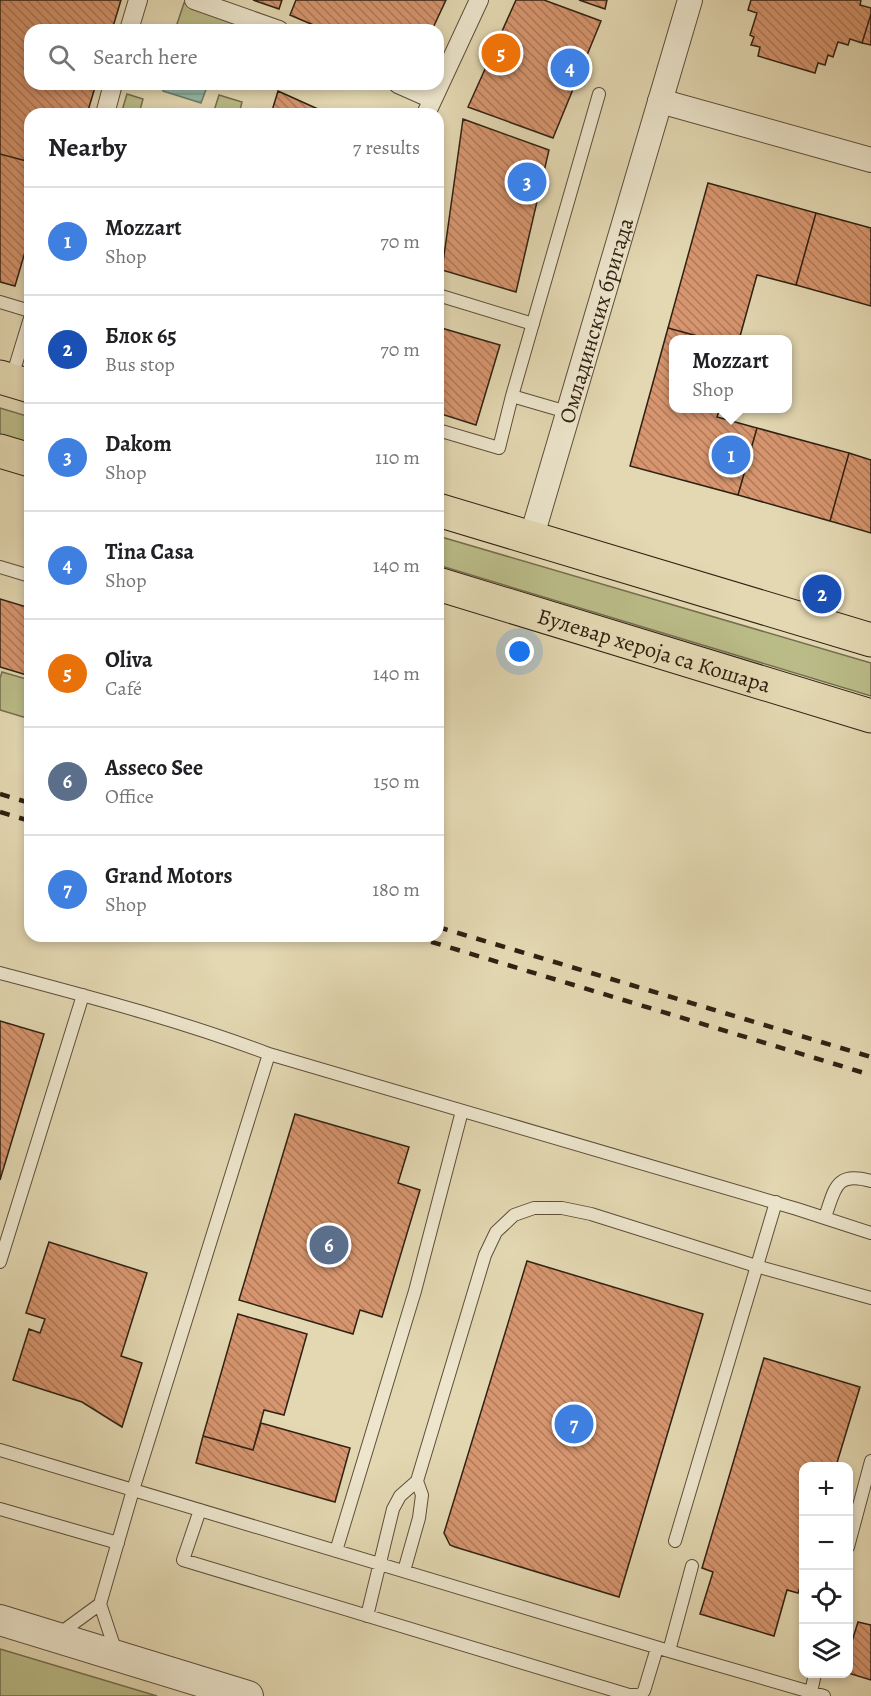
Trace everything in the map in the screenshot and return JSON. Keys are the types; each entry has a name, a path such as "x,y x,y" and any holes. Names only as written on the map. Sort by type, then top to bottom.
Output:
{"main road":[{"path":"444,512 871,640"},
{"name":"Булевар хероја са Кошара","path":"444,586 871,716"}],"street":[{"path":"131,24 138,0"},
{"path":"194,0 262,24"},
{"path":"444,76 480,0"},
{"name":"Омладинских бригада","path":"531,539 690,0"},
{"path":"107,108 112,90"},
{"path":"406,90 429,107 437,90"},
{"path":"660,101 871,160"},
{"path":"0,1620 248,1696"}],"lane":[{"path":"444,432 499,447 599,94"},
{"path":"444,297 533,324"},
{"path":"0,302 24,309"},
{"path":"14,381 24,342"},
{"path":"512,396 567,412"},
{"path":"0,567 24,574"},
{"path":"0,973 234,1040 269,1054 776,1202 871,1233"},
{"path":"0,1262 83,995"},
{"path":"118,1656 100,1604 133,1490 269,1054"},
{"path":"336,1551 415,1291 462,1111"},
{"path":"825,1217 837,1184 845,1178 856,1177 871,1181"},
{"path":"675,1541 776,1202"},
{"path":"367,1616 393,1509 400,1496 417,1481 485,1255 496,1232 514,1215 534,1208 562,1208 591,1214 756,1266 871,1298"},
{"path":"0,1450 824,1696"},
{"path":"853,1531 871,1461"},
{"path":"404,1571 419,1518 422,1495 417,1481"},
{"path":"0,1509 118,1544"},
{"path":"200,1510 183,1560 629,1695 640,1695 644,1691 663,1649 692,1566"},
{"path":"56,1637 100,1604"},
{"path":"811,1692 815,1678"}],"shaded area":[{"path":"184,3 235,19 233,24 177,24"},
{"path":"163,90 206,90 201,103"},
{"path":"127,94 143,99 141,108 123,108"},
{"path":"219,95 242,102 240,108 215,108"},
{"path":"0,408 24,415 24,443 0,436"},
{"path":"444,538 871,663 871,696 444,567"},
{"path":"2,672 24,678 24,717 0,710"},
{"path":"0,1649 157,1696 0,1696"}],"building":[{"path":"0,0 121,0 114,24 24,24 24,90 94,90 89,108 24,108 24,160 0,154"},
{"path":"253,0 282,0 279,9"},
{"path":"296,0 446,0 435,24 311,24 290,15"},
{"path":"516,0 544,0 601,21 553,138 468,107"},
{"path":"579,0 607,0 605,9"},
{"path":"751,0 861,0 860,5 871,8 871,14 862,43 850,39 848,45 838,42 833,57 828,55 825,65 818,63 815,73 758,56 760,47 751,45 754,37 750,35 757,13 748,10"},
{"path":"871,14 871,45 862,43"},
{"path":"278,91 316,108 273,108"},
{"path":"463,119 549,150 516,292 444,271 444,256"},
{"path":"0,154 24,160 24,255 15,286 0,282"},
{"path":"708,183 816,213 796,285 757,275 740,335 694,335 668,328"},
{"path":"816,213 871,228 871,306 796,285"},
{"path":"668,328 694,335 669,335 669,413 718,413 717,417 757,428 738,495 630,466"},
{"path":"444,329 500,345 476,425 444,415"},
{"path":"757,428 849,453 830,521 738,495"},
{"path":"849,453 871,460 871,533 830,521"},
{"path":"0,599 24,606 24,674 0,667"},
{"path":"0,1021 44,1034 0,1180"},
{"path":"295,1114 409,1147 398,1183 420,1190 382,1317 360,1310 353,1334 239,1300"},
{"path":"49,1242 147,1273 121,1356 142,1363 122,1427 82,1402 13,1380 29,1329 40,1333 45,1319 26,1313"},
{"path":"527,1261 703,1314 619,1597 455,1547 450,1545 444,1533"},
{"path":"238,1314 307,1334 284,1415 264,1410 253,1450 203,1436"},
{"path":"764,1358 860,1387 837,1462 799,1462 799,1590 798,1593 787,1590 774,1636 700,1614 713,1572 702,1568"},
{"path":"261,1423 350,1448 335,1502 196,1463 203,1436 253,1450"},
{"path":"858,1622 871,1625 871,1680 853,1675 853,1638"}],"railway":[{"path":"0,794 24,801"},
{"path":"0,812 24,819"},
{"path":"444,929 871,1057"},
{"path":"432,942 871,1075"}],"place":[{"name":"Oliva","path":"501,53"},
{"name":"Tina Casa","path":"570,68"},
{"name":"Dakom","path":"527,182"},
{"name":"Mozzart","path":"731,455"},
{"name":"Блок 65","path":"822,594"},
{"name":"Asseco See","path":"329,1245"},
{"name":"Grand Motors","path":"574,1424"}]}
